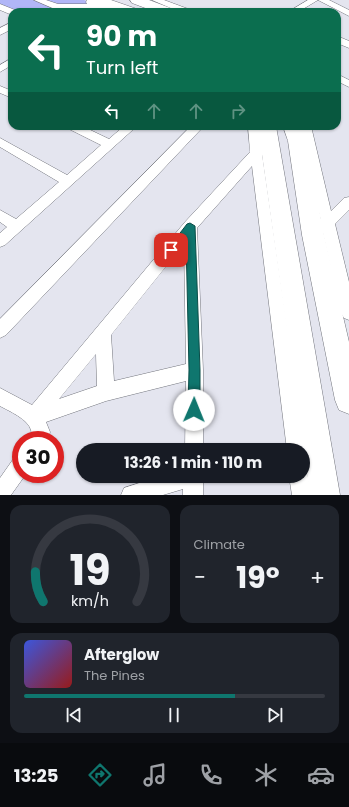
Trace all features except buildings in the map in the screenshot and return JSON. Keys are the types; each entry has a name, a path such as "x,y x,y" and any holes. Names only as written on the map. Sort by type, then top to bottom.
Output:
{"main road":[{"path":"149,1 161,8"},
{"path":"104,5 116,8"},
{"path":"293,130 320,229 349,400"},
{"path":"262,137 325,495"}],"street":[{"path":"38,0 57,8 104,5"},
{"path":"84,0 104,5"},
{"path":"299,8 314,0"},
{"path":"322,0 339,8"},
{"path":"149,1 174,8"},
{"path":"81,130 110,145"},
{"path":"0,241 127,130"},
{"path":"0,330 194,130"},
{"path":"306,130 320,229 349,313"},
{"path":"34,417 262,137"},
{"path":"262,137 295,443"},
{"path":"0,142 68,182"},
{"path":"320,229 349,202"},
{"path":"0,215 17,226"},
{"path":"190,226 195,370 194,443"},
{"path":"104,332 106,392"},
{"path":"34,417 106,392 195,370"},
{"path":"0,397 34,417 40,426 40,431"},
{"path":"0,494 12,477"},
{"path":"131,495 170,483"},
{"path":"193,483 193,495"},
{"path":"300,483 302,495"}],"route":[{"path":"171,250 190,226 195,370 194,410"}]}
